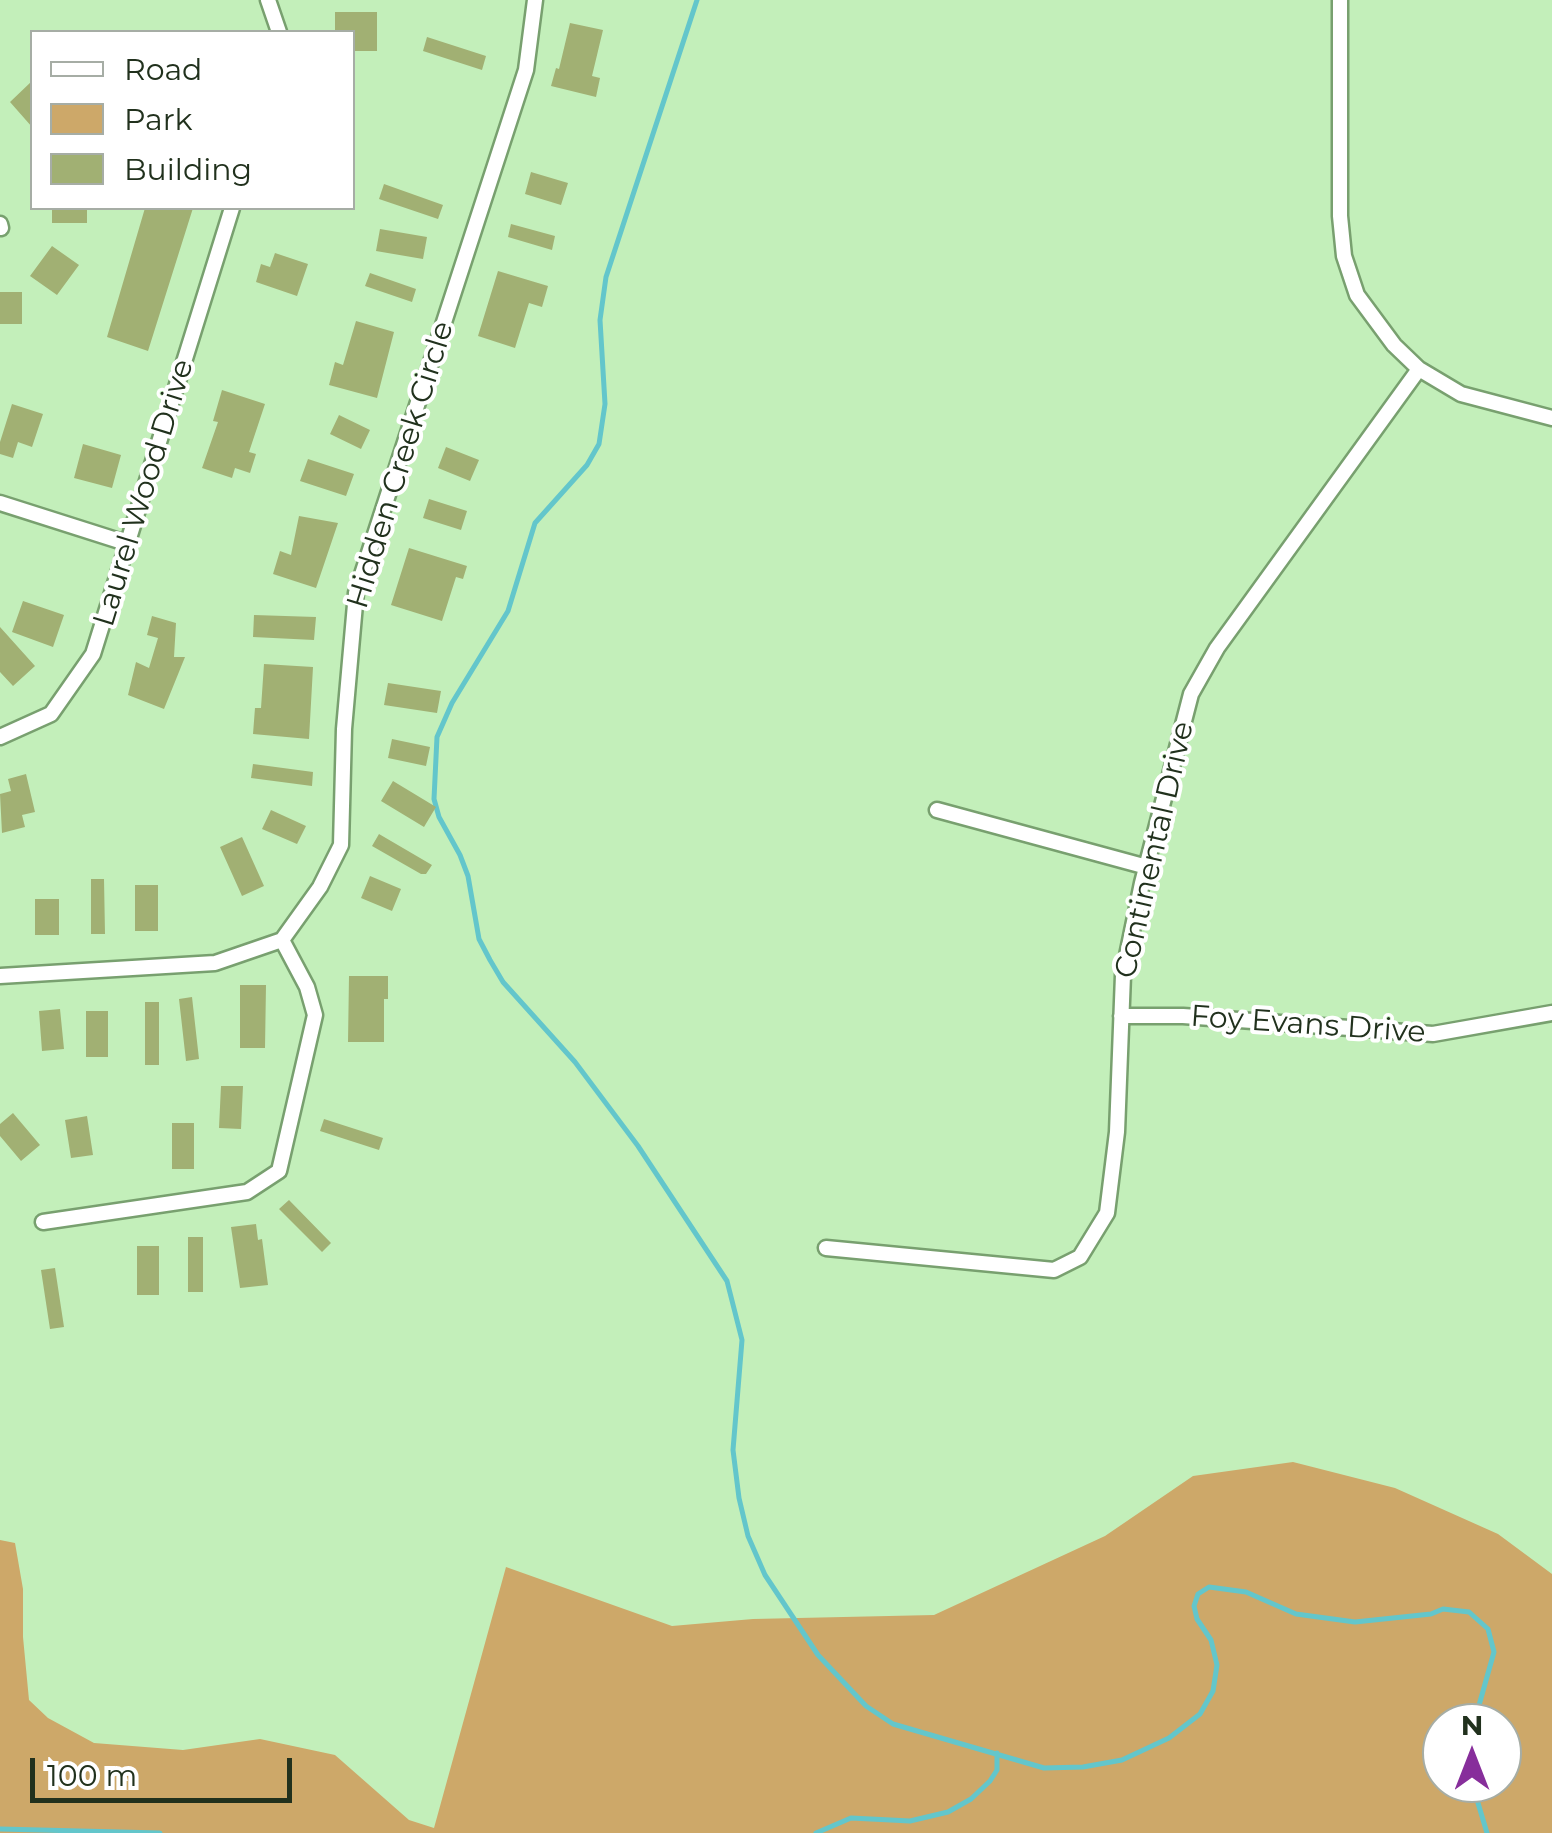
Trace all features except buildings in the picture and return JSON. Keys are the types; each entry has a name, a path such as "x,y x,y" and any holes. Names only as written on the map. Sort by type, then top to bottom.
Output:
{"street":[{"path":"268,0 278,30"},
{"name":"Hidden Creek Circle","path":"282,940 320,887 341,845 344,729 356,592 526,70 535,0"},
{"path":"1340,0 1340,216 1344,256 1357,294 1371,316 1418,368 1462,394 1552,418"},
{"name":"Laurel Wood Drive","path":"0,737 52,714 92,654 231,210"},
{"name":"Continental Drive","path":"826,1248 1054,1270 1080,1257 1107,1213 1117,1132 1123,975 1192,694 1217,648 1418,368"},
{"path":"0,503 129,544"},
{"path":"937,810 1147,866"},
{"path":"0,976 214,963 282,940 307,987 315,1015 280,1171 247,1192 42,1222"},
{"name":"Foy Evans Drive","path":"1121,1016 1183,1016 1433,1034 1552,1013"}],"green space":[{"path":"1293,1462 1395,1488 1498,1534 1552,1574 1552,1833 0,1833 0,1540 15,1543 23,1589 29,1700 48,1718 94,1743 183,1750 260,1739 335,1755 409,1820 434,1828 506,1567 672,1626 753,1619 934,1615 1105,1536 1193,1476"}],"waterway":[{"path":"697,0 606,277 600,320 605,404 599,444 587,465 535,523 508,611 452,703 437,737 434,799 468,876 479,939 503,982 575,1062 638,1146 727,1281 742,1340 733,1450 739,1498 748,1536 765,1575 818,1655 866,1706 893,1724 1044,1768 1122,1760 1169,1738 1200,1714 1213,1691 1217,1665 1211,1640 1197,1619 1194,1606 1198,1594 1209,1587 1246,1592 1296,1614 1355,1622 1431,1614 1443,1609 1469,1612 1488,1629 1494,1652 1480,1703"},
{"path":"816,1833 851,1818 910,1821 948,1812 971,1799 990,1781 997,1770 997,1753"},
{"path":"1478,1803 1487,1833"},
{"path":"0,1829 160,1833"}]}
